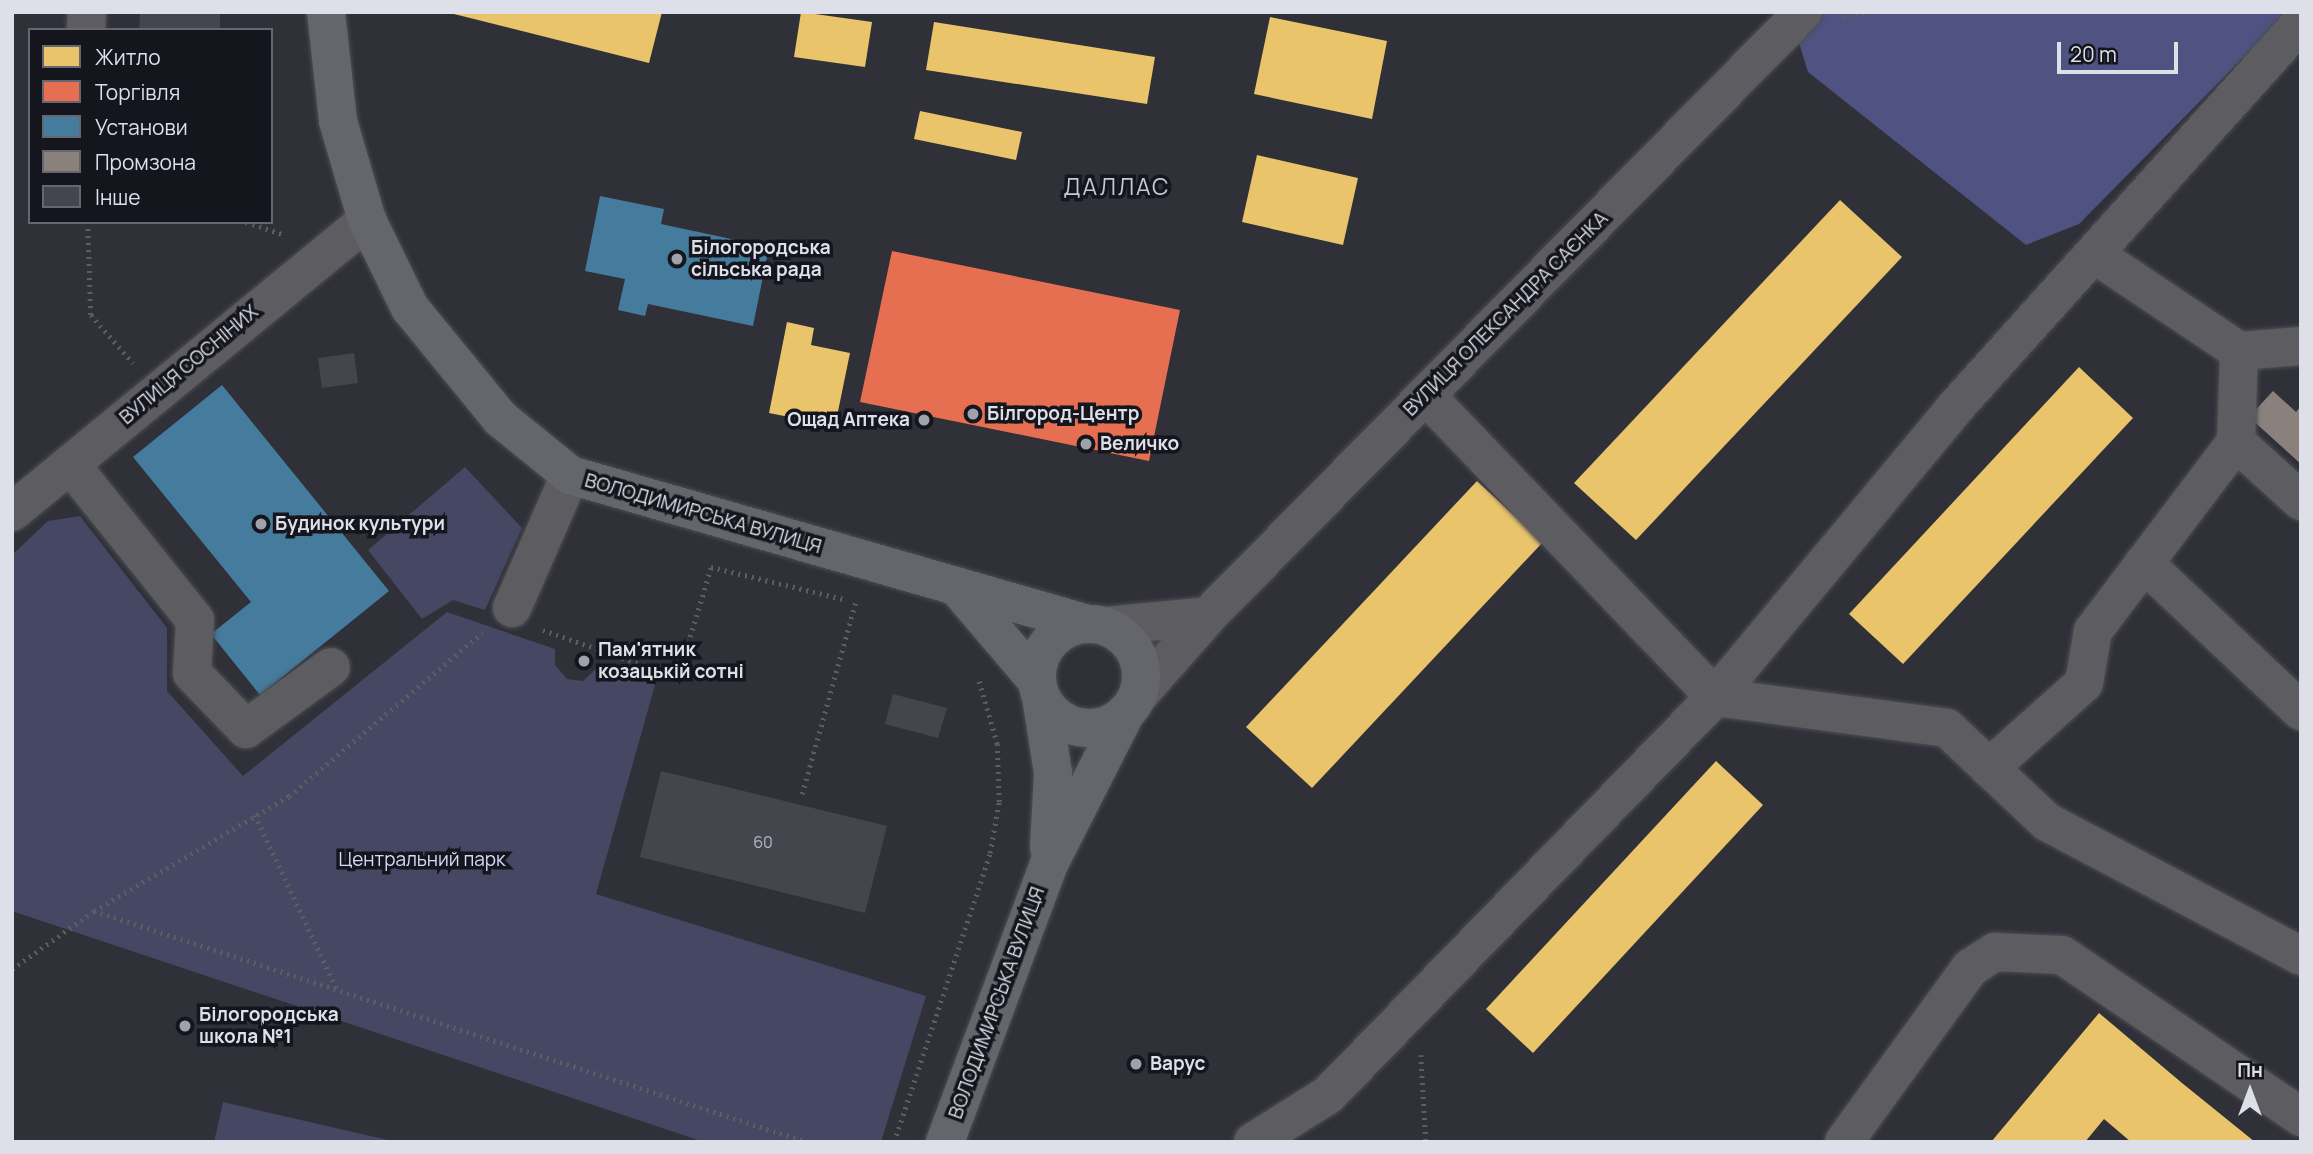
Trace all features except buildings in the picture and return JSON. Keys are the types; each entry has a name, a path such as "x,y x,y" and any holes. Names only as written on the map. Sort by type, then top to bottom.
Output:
{"main road":[{"name":"ВОЛОДИМИРСЬКА ВУЛИЦЯ","path":"326,12 338,121 367,220 410,308 455,370 500,419 570,475 1097,625"},
{"path":"954,585 1065,722 1081,727 1106,724 1131,705 1140,664 1121,634 1097,625 1071,626 1050,641 1039,689"},
{"name":"ВОЛОДИМИРСЬКА ВУЛИЦЯ","path":"1039,689 1053,773 1049,864"},
{"name":"ВОЛОДИМИРСЬКА ВУЛИЦЯ","path":"948,1141 1049,864 1131,705"}],"street":[{"name":"ВУЛИЦЯ ОЛЕКСАНДРА САЄНКА","path":"1131,705 1208,616 1803,12"},
{"path":"1253,1142 1328,1094 1715,697 1953,410 2301,23"},
{"name":"ВУЛИЦЯ СОСНІНИХ","path":"12,512 367,220"},
{"path":"2094,254 2239,351 2301,346"},
{"path":"1989,768 2084,683 2093,631 2236,442 2239,351"},
{"path":"1426,396 1715,697 1947,728 2047,822 2301,956"},
{"path":"2236,442 2301,501"},
{"path":"70,464 195,620 192,673 246,729 331,667"},
{"path":"512,608 570,475"},
{"path":"2144,563 2301,711"},
{"path":"1097,625 1208,616"},
{"path":"1844,1142 1962,978 1995,952 2062,955 2301,1117"}],"path":[{"path":"88,224 91,315 157,391"},
{"path":"12,970 94,911 289,796 512,608 515,620 678,677 711,567 868,604"},
{"path":"802,794 856,601"},
{"path":"894,1142 973,919 999,802 997,744 972,663"},
{"path":"255,816 337,989"},
{"path":"94,911 807,1142"},
{"path":"1418,999 1426,1142"}],"green space":[{"path":"465,467 522,528 485,610 453,600 422,619 368,550"},
{"name":"Центральний парк","path":"80,516 167,628 167,691 243,776 447,612 555,649 555,665 567,679 583,681 600,665 655,685 596,894 926,996 881,1142 704,1142 12,911 12,555 48,521"},
{"path":"223,1102 397,1142 214,1142"}],"shaded area":[{"path":"1810,12 2288,12 2079,224 2026,245 1808,72 1794,27"}],"place":[{"name":"Білогородська сільська рада","path":"677,259"},
{"name":"Білгород-Центр","path":"973,414"},
{"name":"Ощад Аптека","path":"924,420"},
{"name":"Величко","path":"1086,444"},
{"name":"Будинок культури","path":"261,524"},
{"name":"Пам'ятник козацькій сотні","path":"584,661"},
{"name":"Білогородська школа №1","path":"185,1026"},
{"name":"Варус","path":"1136,1064"}],"district":[{"name":"ДАЛЛАС","path":"1117,186"}]}
